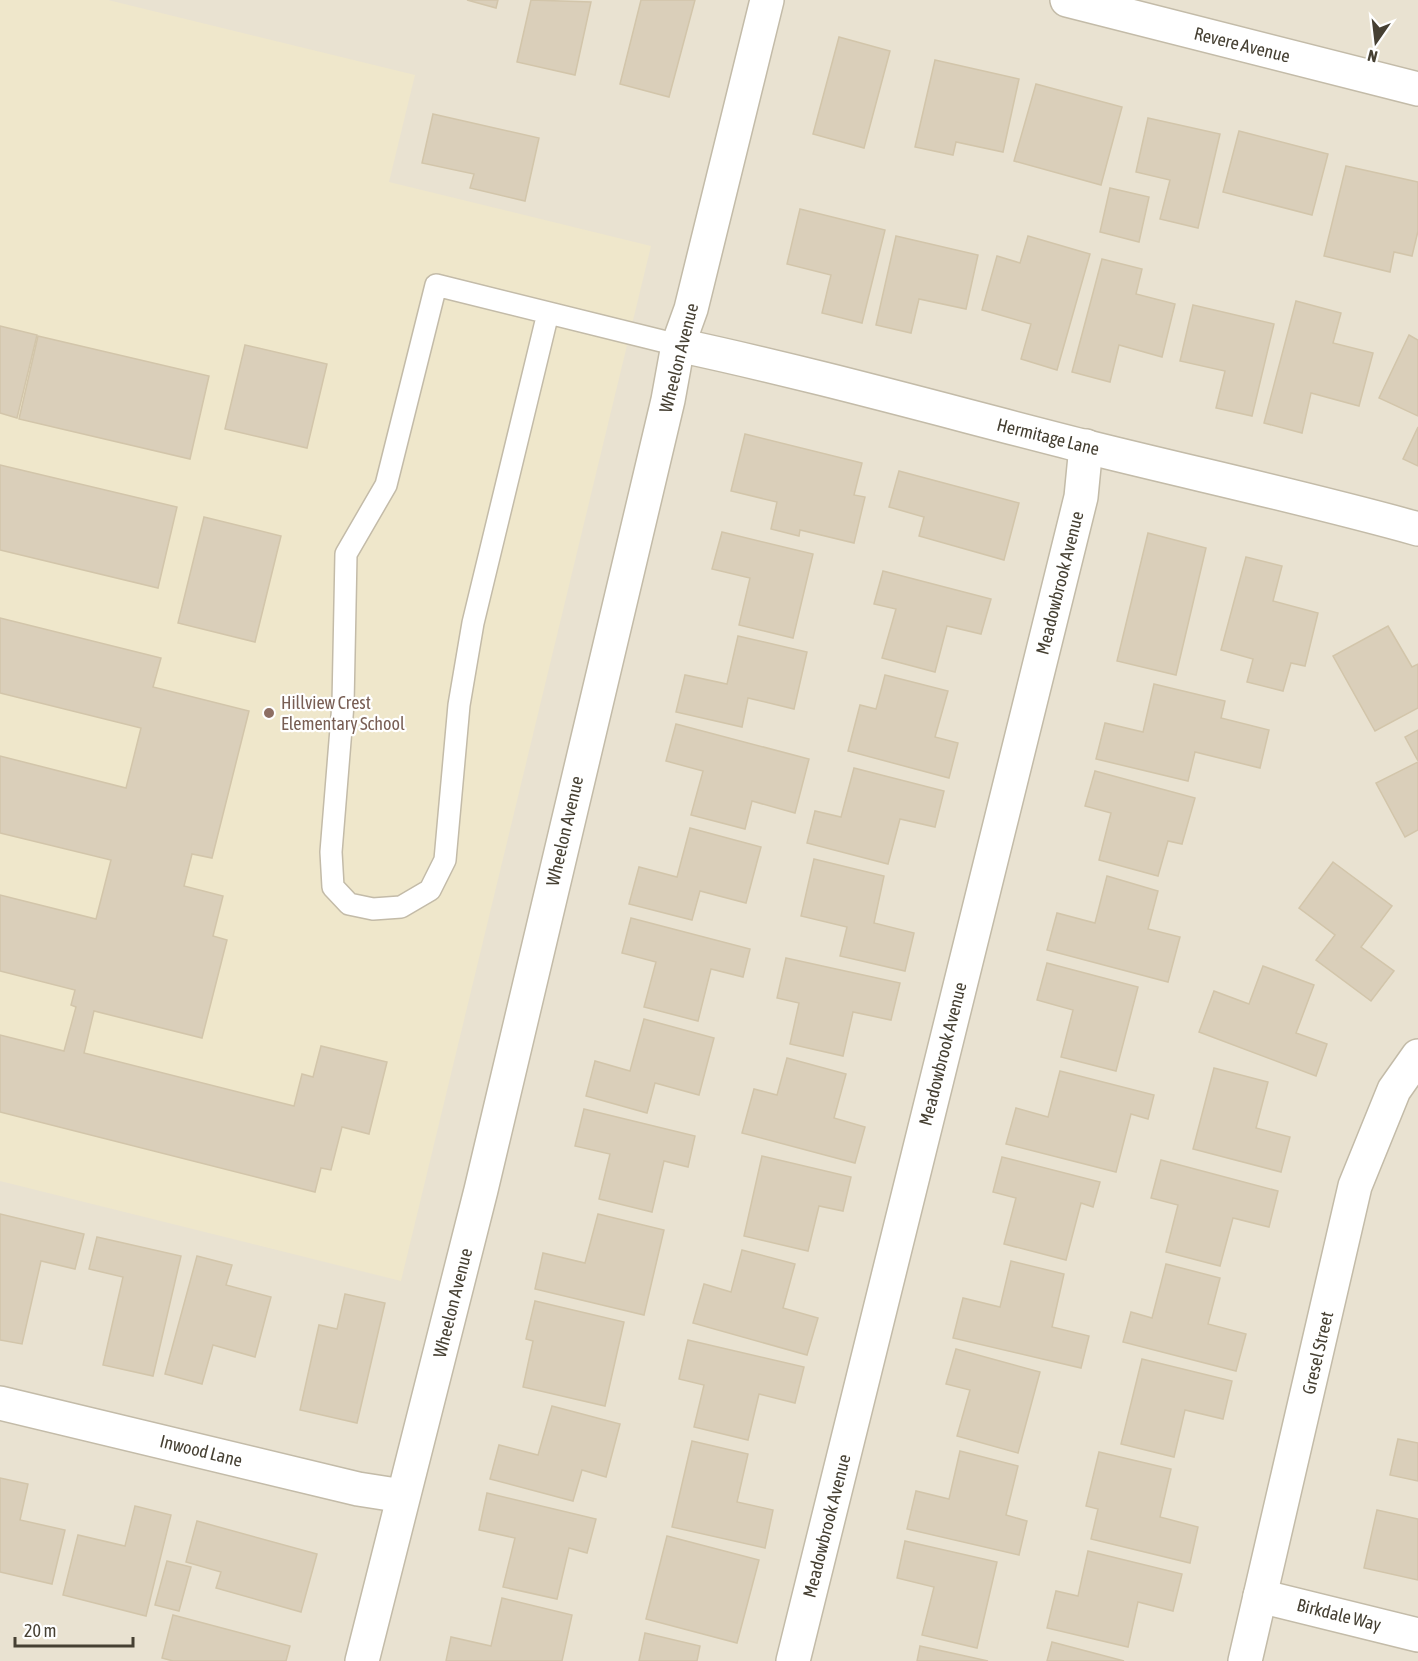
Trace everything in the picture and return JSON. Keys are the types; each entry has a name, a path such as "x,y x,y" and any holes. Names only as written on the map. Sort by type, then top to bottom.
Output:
{"street":[{"name":"Wheelon Avenue","path":"362,1661 481,1190 668,400 678,345 691,309 767,0"},
{"name":"Revere Avenue","path":"1067,0 1418,89"},
{"name":"Hermitage Lane","path":"678,345 740,358 1418,529"},
{"name":"Meadowbrook Avenue","path":"793,1661 1081,496 1086,446"},
{"name":"Gresel Street","path":"1245,1661 1355,1186 1394,1090 1418,1056"},
{"name":"Inwood Lane","path":"0,1402 358,1489 403,1496"},
{"name":"Birkdale Way","path":"1260,1596 1418,1635"}],"lane":[{"path":"548,313 473,623 459,705 445,860 430,890 401,907 373,909 350,904 333,886 331,852 344,704 346,554 386,485 436,285 678,345"}],"shaded area":[{"path":"0,0 1418,0 1418,1661 0,1661"},
{"name":"Hillview Crest Elementary School","path":"0,0 108,0 415,75 389,182 651,246 401,1281 0,1181"}],"building":[{"path":"467,0 498,0 496,8"},
{"path":"531,0 591,2 575,75 517,62"},
{"path":"641,0 695,0 669,97 620,84"},
{"path":"839,37 890,51 864,148 813,134"},
{"path":"935,60 1019,79 1003,152 956,142 953,155 915,147"},
{"path":"1036,84 1122,107 1101,185 1014,161"},
{"path":"433,114 539,138 525,201 470,188 474,174 422,163"},
{"path":"1148,118 1220,134 1198,228 1160,219 1170,180 1136,172"},
{"path":"1239,131 1328,154 1312,215 1223,192"},
{"path":"1346,166 1418,182 1418,231 1412,256 1394,252 1390,272 1324,256"},
{"path":"1110,188 1149,197 1139,242 1100,232"},
{"path":"800,209 885,230 862,323 822,313 831,275 787,264"},
{"path":"896,236 978,255 966,309 919,299 911,333 876,325"},
{"path":"1028,236 1090,254 1057,370 1021,359 1031,324 982,310 997,256 1020,263"},
{"path":"1102,259 1142,269 1136,294 1175,304 1162,357 1119,345 1110,382 1072,372"},
{"path":"1296,301 1341,313 1333,343 1373,353 1359,406 1311,393 1302,433 1264,423"},
{"path":"1193,305 1274,324 1252,416 1216,408 1225,371 1180,361"},
{"path":"0,326 37,335 17,418 0,413"},
{"path":"1409,335 1418,340 1418,416 1379,398"},
{"path":"38,336 209,376 190,459 19,419"},
{"path":"245,345 327,364 307,448 225,429"},
{"path":"1418,427 1418,466 1403,459"},
{"path":"745,434 862,463 854,495 865,497 854,543 800,530 799,536 771,529 777,502 731,491"},
{"path":"0,465 177,507 158,588 0,550"},
{"path":"899,471 1019,503 1004,560 919,536 924,517 889,507"},
{"path":"204,517 281,536 255,642 178,623"},
{"path":"722,532 813,554 793,638 739,625 750,578 712,569"},
{"path":"1148,533 1206,548 1176,675 1117,661"},
{"path":"1246,557 1282,566 1273,601 1318,613 1305,666 1291,663 1283,691 1247,682 1253,659 1221,650"},
{"path":"883,571 991,599 981,634 947,626 935,672 882,658 896,609 874,604"},
{"path":"0,618 161,658 153,687 249,711 212,858 192,854 184,886 223,896 213,936 227,940 202,1038 94,1011 84,1053 294,1106 302,1074 313,1077 321,1046 387,1062 369,1134 342,1127 331,1170 321,1168 315,1192 0,1112 0,1035 64,1051 76,1007 71,1005 75,990 0,971 0,895 96,919 111,860 0,833 0,756 126,788 141,728 0,693"},
{"path":"1388,626 1412,667 1418,664 1418,708 1375,731 1333,656"},
{"path":"738,636 807,652 794,709 748,698 742,727 676,712 685,675 727,684"},
{"path":"885,675 948,691 935,737 958,743 949,778 848,751 860,705 876,709"},
{"path":"1154,684 1225,701 1221,718 1269,730 1260,768 1195,752 1188,781 1096,759 1105,723 1143,732"},
{"path":"676,724 809,759 795,813 752,801 745,829 691,815 703,771 666,761"},
{"path":"1418,730 1418,761 1405,737"},
{"path":"1418,762 1418,830 1405,837 1376,783"},
{"path":"854,768 944,791 935,827 900,819 888,864 807,843 815,811 841,817"},
{"path":"1095,771 1195,798 1182,844 1168,841 1158,876 1099,860 1111,813 1085,806"},
{"path":"690,828 761,847 746,903 700,891 692,920 629,904 639,867 677,877"},
{"path":"814,859 884,876 874,923 914,933 905,971 840,956 847,927 801,916"},
{"path":"1333,862 1392,906 1361,947 1394,971 1371,1001 1316,960 1335,935 1299,908"},
{"path":"1107,876 1158,891 1148,929 1180,937 1168,982 1047,950 1057,913 1095,923"},
{"path":"631,918 750,949 743,977 711,969 698,1021 644,1007 656,962 622,953"},
{"path":"786,958 900,983 891,1020 853,1012 843,1056 790,1044 799,1003 777,998"},
{"path":"1047,963 1138,987 1116,1071 1061,1057 1073,1010 1037,1000"},
{"path":"1263,966 1314,985 1296,1033 1327,1044 1316,1076 1199,1032 1214,991 1249,1004"},
{"path":"644,1019 714,1038 699,1095 655,1083 647,1113 586,1096 595,1061 630,1071"},
{"path":"787,1058 846,1074 834,1118 865,1127 855,1163 742,1133 754,1089 777,1095"},
{"path":"1214,1068 1268,1082 1256,1128 1290,1137 1281,1172 1193,1149"},
{"path":"1060,1071 1154,1095 1148,1119 1131,1114 1116,1172 1006,1144 1016,1108 1048,1117"},
{"path":"584,1109 695,1136 688,1167 664,1161 652,1212 599,1199 610,1154 575,1146"},
{"path":"762,1156 851,1177 843,1211 819,1206 808,1251 744,1236"},
{"path":"1002,1157 1100,1182 1093,1207 1081,1203 1066,1260 1004,1244 1016,1198 993,1192"},
{"path":"1161,1160 1278,1191 1269,1227 1233,1218 1220,1266 1166,1252 1178,1205 1151,1198"},
{"path":"0,1214 84,1234 75,1269 41,1261 22,1344 0,1340"},
{"path":"598,1214 664,1230 644,1315 535,1289 543,1253 585,1263"},
{"path":"97,1237 181,1256 153,1376 103,1365 123,1277 89,1269"},
{"path":"742,1250 795,1264 783,1308 818,1318 807,1355 693,1323 704,1284 731,1292"},
{"path":"197,1256 232,1265 226,1285 271,1297 255,1357 213,1345 202,1384 165,1374"},
{"path":"1011,1261 1064,1274 1052,1327 1089,1336 1081,1368 953,1338 963,1298 1000,1307"},
{"path":"1166,1264 1220,1278 1208,1324 1246,1334 1236,1371 1123,1342 1131,1312 1152,1318"},
{"path":"345,1294 385,1303 357,1423 300,1410 319,1325 337,1329"},
{"path":"535,1301 624,1322 605,1406 523,1387 533,1341 526,1339"},
{"path":"688,1340 804,1367 795,1403 759,1394 748,1440 694,1427 704,1385 679,1379"},
{"path":"956,1349 1040,1372 1018,1453 957,1436 970,1390 946,1384"},
{"path":"1142,1359 1232,1381 1223,1419 1185,1410 1174,1457 1121,1444"},
{"path":"552,1406 620,1424 606,1477 582,1470 573,1501 490,1479 499,1445 538,1455"},
{"path":"1398,1439 1418,1443 1418,1481 1390,1475"},
{"path":"692,1441 748,1454 737,1502 773,1510 765,1548 672,1527"},
{"path":"960,1451 1018,1466 1006,1515 1027,1521 1019,1555 907,1529 916,1491 949,1499"},
{"path":"1099,1452 1171,1469 1160,1517 1198,1527 1190,1563 1091,1539 1098,1509 1086,1506"},
{"path":"0,1478 28,1484 20,1520 65,1530 52,1584 0,1572"},
{"path":"487,1493 596,1519 587,1553 569,1548 557,1599 503,1587 515,1538 479,1530"},
{"path":"135,1506 171,1515 146,1616 63,1595 78,1535 125,1546"},
{"path":"1377,1510 1418,1519 1418,1580 1364,1568"},
{"path":"197,1521 317,1554 301,1612 216,1588 221,1572 186,1562"},
{"path":"667,1536 759,1560 737,1643 646,1619"},
{"path":"905,1541 997,1562 977,1648 922,1635 934,1587 897,1578"},
{"path":"1088,1551 1182,1574 1173,1611 1138,1602 1128,1647 1047,1628 1056,1591 1078,1596"},
{"path":"167,1561 191,1567 179,1611 155,1605"},
{"path":"502,1598 572,1615 562,1661 446,1661 451,1637 491,1646"},
{"path":"173,1615 290,1646 286,1661 173,1661 162,1658"},
{"path":"645,1633 700,1646 697,1661 639,1661"},
{"path":"1052,1642 1124,1661 1047,1661"},
{"path":"920,1646 988,1661 917,1661"}],"place":[{"name":"Hillview Crest Elementary School","path":"269,713"}]}
